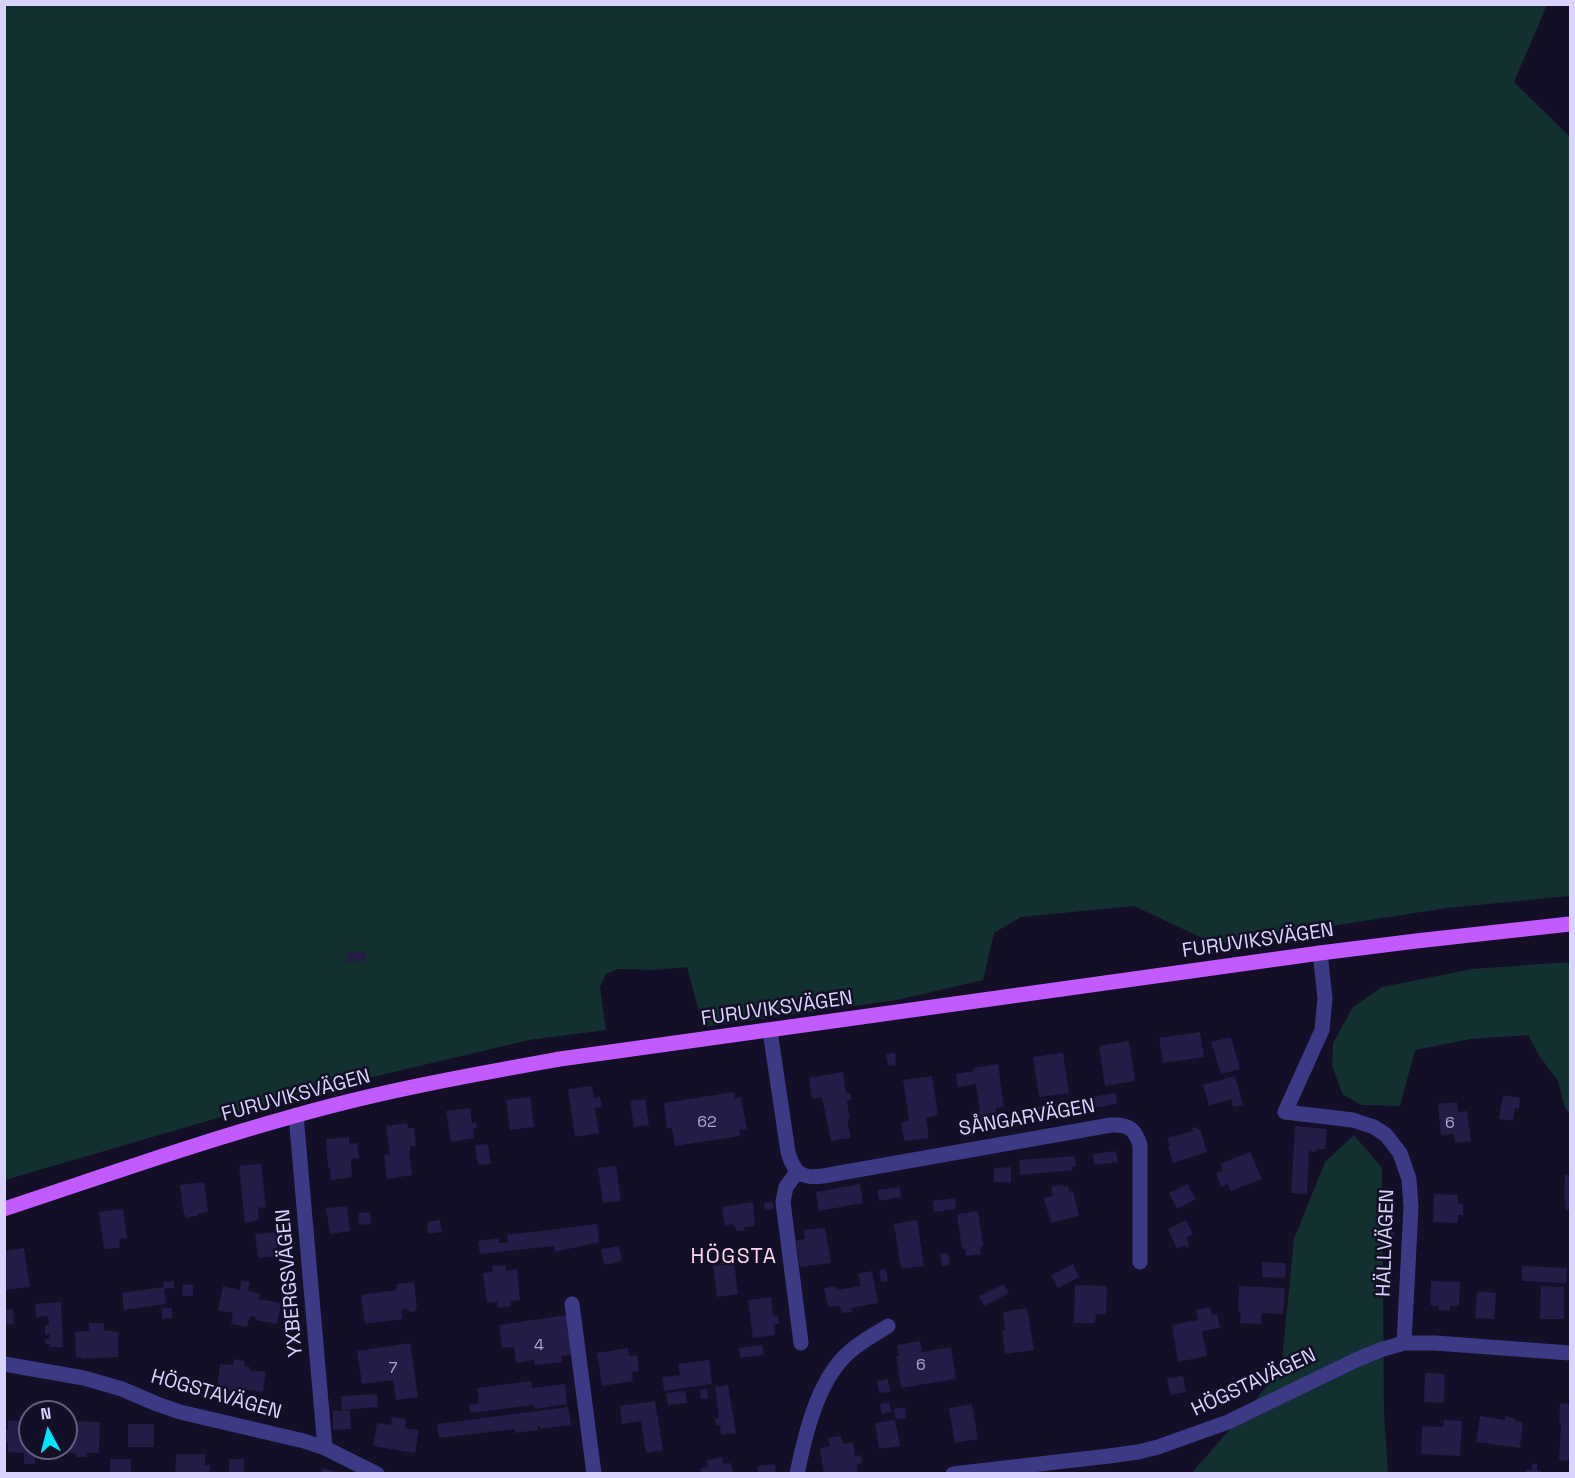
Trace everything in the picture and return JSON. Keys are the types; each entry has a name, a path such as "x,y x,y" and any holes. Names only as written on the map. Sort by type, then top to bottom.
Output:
{"main road":[{"name":"FURUVIKSVÄGEN","path":"4,1209 296,1115 465,1076 560,1059 1320,953 1570,924"}],"street":[{"name":"HÄLLVÄGEN","path":"1320,953 1324,998 1322,1030 1285,1112 1353,1120 1374,1127 1386,1135 1400,1153 1409,1179 1411,1207 1404,1343"},
{"path":"770,1031 788,1152 791,1164 797,1172 786,1186 783,1202 801,1343"},
{"name":"YXBERGSVÄGEN","path":"296,1115 326,1448"},
{"name":"SÅNGARVÄGEN","path":"797,1172 806,1177 823,1176 1121,1125 1132,1129 1140,1145 1140,1262"},
{"path":"572,1304 594,1473"},
{"path":"797,1473 814,1410 832,1372 846,1354 888,1326"},
{"name":"HÖGSTAVÄGEN","path":"953,1473 1109,1456 1158,1447 1228,1422 1356,1359 1404,1343 1435,1343 1570,1353"},
{"name":"HÖGSTAVÄGEN","path":"4,1364 84,1378 122,1389 180,1412 304,1441 326,1448 376,1473"}],"green space":[{"path":"4,5 1547,5 1514,82 1570,137 1570,896 1447,908 1215,944 1134,906 1021,917 994,933 983,980 897,1000 703,1027 687,967 656,970 618,969 606,974 600,987 606,1030 529,1040 293,1096 5,1180"},
{"path":"1570,962 1570,1114 1565,1108 1558,1081 1538,1054 1528,1035 1471,1039 1415,1050 1400,1106 1362,1105 1343,1095 1332,1066 1333,1043 1353,1007 1382,987 1472,969"},
{"path":"1354,1135 1382,1168 1384,1413 1388,1473 1191,1474 1281,1370 1294,1239 1325,1162"}],"building":[{"path":"366,952 366,961 347,962 347,953"},
{"path":"1200,1032 1204,1057 1163,1063 1159,1038"},
{"path":"1231,1037 1240,1069 1221,1074 1211,1042"},
{"path":"1129,1041 1135,1081 1105,1086 1099,1046"},
{"path":"895,1053 896,1065 888,1066 886,1054"},
{"path":"1063,1053 1069,1093 1039,1097 1033,1057"},
{"path":"998,1064 1004,1107 996,1108 999,1126 974,1129 971,1112 980,1111 976,1084 958,1087 956,1074 974,1071 973,1068"},
{"path":"843,1072 846,1093 850,1093 852,1100 847,1101 850,1119 847,1119 851,1138 831,1141 822,1097 812,1099 809,1078"},
{"path":"932,1076 938,1115 926,1118 929,1138 904,1141 901,1122 909,1120 903,1080"},
{"path":"1235,1076 1243,1105 1233,1107 1231,1099 1209,1106 1203,1085"},
{"path":"592,1086 594,1098 600,1097 601,1102 601,1107 595,1108 599,1133 575,1137 568,1089"},
{"path":"734,1092 735,1098 741,1097 747,1129 739,1130 740,1136 675,1146 672,1128 667,1129 664,1103"},
{"path":"1116,1093 1117,1104 1092,1108 1091,1097"},
{"path":"1503,1095 1520,1098 1519,1109 1515,1108 1513,1121 1499,1119"},
{"path":"530,1097 534,1127 510,1130 506,1100"},
{"path":"645,1099 649,1125 634,1127 630,1101"},
{"path":"1457,1102 1458,1112 1467,1111 1471,1141 1455,1143 1454,1134 1441,1135 1438,1104"},
{"path":"1058,1104 1060,1115 1037,1118 1036,1107"},
{"path":"470,1108 472,1123 476,1123 477,1128 473,1129 474,1138 451,1142 446,1111"},
{"path":"407,1123 408,1128 414,1128 416,1146 410,1146 409,1151 412,1175 387,1179 384,1155 390,1154 386,1126"},
{"path":"1295,1126 1327,1129 1325,1149 1317,1149 1316,1152 1309,1151 1307,1194 1291,1193"},
{"path":"1197,1127 1198,1130 1200,1129 1207,1152 1173,1163 1167,1138 1193,1131 1192,1128"},
{"path":"349,1137 349,1144 357,1143 359,1158 351,1159 352,1177 331,1180 326,1139"},
{"path":"488,1144 491,1164 478,1165 475,1145"},
{"path":"1116,1151 1118,1162 1094,1165 1093,1154"},
{"path":"1250,1152 1262,1179 1231,1191 1228,1184 1221,1187 1216,1173 1223,1170 1220,1164"},
{"path":"1075,1156 1076,1166 1072,1167 1073,1170 1020,1175 1019,1160"},
{"path":"261,1164 266,1207 258,1208 259,1220 245,1223 239,1166"},
{"path":"616,1166 621,1201 603,1203 598,1168"},
{"path":"1011,1167 1011,1182 994,1182 994,1168"},
{"path":"1565,1175 1570,1175 1570,1210 1565,1210"},
{"path":"204,1182 208,1212 186,1218 180,1185"},
{"path":"860,1184 863,1203 819,1211 816,1192"},
{"path":"1063,1184 1064,1187 1068,1186 1069,1192 1073,1191 1079,1216 1051,1223 1044,1198 1053,1196 1051,1187"},
{"path":"1187,1184 1196,1199 1177,1209 1169,1193"},
{"path":"900,1187 901,1197 879,1201 877,1190"},
{"path":"1434,1194 1458,1195 1458,1204 1463,1204 1463,1215 1458,1215 1458,1223 1433,1222"},
{"path":"955,1198 956,1209 934,1212 933,1201"},
{"path":"753,1202 755,1226 744,1227 745,1231 737,1231 733,1224 725,1226 722,1207"},
{"path":"773,1202 774,1209 765,1210 764,1203"},
{"path":"347,1206 350,1231 330,1234 326,1208"},
{"path":"123,1209 127,1238 119,1239 120,1248 104,1249 99,1212"},
{"path":"978,1211 983,1246 980,1247 981,1254 966,1256 965,1249 962,1249 957,1214"},
{"path":"370,1212 371,1224 359,1225 358,1213"},
{"path":"440,1220 442,1232 428,1234 427,1222"},
{"path":"917,1220 924,1266 901,1269 894,1224"},
{"path":"1186,1220 1193,1234 1187,1237 1189,1246 1186,1248 1185,1245 1177,1249 1168,1229"},
{"path":"597,1224 599,1242 555,1252 554,1246 480,1254 478,1241 499,1238 499,1243 508,1243 507,1235"},
{"path":"825,1228 831,1263 800,1267 796,1240 805,1239 804,1230"},
{"path":"276,1232 278,1256 258,1258 255,1234"},
{"path":"1388,1232 1395,1232 1394,1241 1388,1241"},
{"path":"619,1246 622,1261 604,1265 601,1249"},
{"path":"24,1248 30,1287 4,1290 4,1251"},
{"path":"948,1253 950,1265 942,1266 940,1254"},
{"path":"1262,1262 1286,1263 1285,1278 1262,1277"},
{"path":"734,1263 738,1294 717,1297 713,1266"},
{"path":"1073,1264 1079,1277 1058,1288 1051,1275"},
{"path":"506,1265 506,1271 517,1269 520,1300 510,1301 511,1306 498,1308 497,1302 487,1303 483,1273 493,1272 492,1266"},
{"path":"1522,1266 1567,1268 1566,1283 1522,1281"},
{"path":"886,1269 888,1281 881,1282 879,1270"},
{"path":"872,1271 878,1303 851,1308 852,1312 843,1313 839,1306 828,1307 824,1288 836,1286 837,1290 861,1286 858,1274"},
{"path":"241,1280 250,1282 248,1291 260,1294 259,1299 281,1303 277,1324 255,1320 256,1317 250,1316 247,1327 231,1324 233,1313 218,1310 223,1286 240,1290"},
{"path":"174,1281 174,1288 164,1289 166,1304 124,1310 122,1293 164,1287 163,1282"},
{"path":"1431,1281 1460,1282 1459,1306 1450,1306 1450,1311 1439,1310 1439,1306 1430,1305"},
{"path":"414,1282 416,1311 401,1310 403,1319 365,1324 361,1295 397,1290 396,1284"},
{"path":"183,1284 193,1285 193,1296 182,1296"},
{"path":"1004,1284 1009,1293 984,1306 979,1296"},
{"path":"1075,1285 1107,1286 1106,1315 1096,1314 1095,1323 1074,1323"},
{"path":"1239,1286 1285,1288 1283,1314 1262,1313 1261,1324 1240,1323"},
{"path":"1541,1286 1564,1287 1564,1319 1540,1319"},
{"path":"1477,1291 1496,1293 1494,1319 1475,1318"},
{"path":"771,1297 773,1316 778,1315 779,1324 774,1324 775,1335 753,1338 748,1300"},
{"path":"61,1302 63,1347 50,1347 50,1344 45,1344 45,1339 50,1339 49,1334 45,1334 45,1325 49,1325 48,1316 36,1317 35,1304"},
{"path":"1210,1307 1212,1315 1217,1314 1220,1328 1202,1331 1207,1356 1178,1362 1172,1325 1198,1320 1196,1310"},
{"path":"162,1308 172,1308 172,1318 162,1319"},
{"path":"1027,1308 1034,1350 1005,1354 1002,1331 1005,1330 1003,1312"},
{"path":"13,1309 14,1324 4,1325 4,1310"},
{"path":"567,1315 573,1355 561,1356 562,1362 535,1365 534,1360 516,1363 514,1347 502,1348 499,1325"},
{"path":"89,1323 104,1323 104,1330 118,1332 118,1357 81,1359 81,1357 76,1357 75,1332 89,1331"},
{"path":"920,1341 922,1352 951,1347 956,1379 901,1388 896,1356 899,1356 897,1345"},
{"path":"410,1343 418,1397 396,1400 393,1380 362,1384 357,1351"},
{"path":"762,1345 764,1355 740,1358 739,1348"},
{"path":"628,1348 629,1356 637,1355 639,1371 632,1372 633,1381 602,1386 597,1353"},
{"path":"234,1359 245,1361 244,1366 250,1367 249,1370 266,1372 263,1392 217,1390 220,1364 233,1365"},
{"path":"709,1360 712,1384 664,1391 662,1377 680,1375 678,1364"},
{"path":"1425,1373 1445,1374 1444,1403 1424,1402"},
{"path":"1183,1376 1186,1392 1170,1395 1167,1378"},
{"path":"888,1379 890,1392 879,1393 877,1381"},
{"path":"531,1381 532,1388 565,1384 567,1404 535,1409 534,1405 470,1413 469,1405 479,1403 477,1388"},
{"path":"728,1385 736,1433 721,1435 720,1425 716,1426 715,1418 719,1418 715,1387"},
{"path":"707,1389 708,1399 701,1399 700,1390"},
{"path":"685,1391 687,1403 668,1405 666,1393"},
{"path":"377,1394 378,1407 342,1410 341,1396"},
{"path":"655,1401 663,1450 646,1453 641,1421 622,1424 620,1406"},
{"path":"889,1402 891,1412 882,1414 880,1404"},
{"path":"1560,1403 1570,1404 1570,1461 1559,1460"},
{"path":"972,1404 978,1439 955,1443 949,1408"},
{"path":"568,1407 571,1425 540,1429 538,1426 538,1430 515,1433 515,1429 439,1438 437,1424"},
{"path":"905,1407 906,1418 896,1419 894,1409"},
{"path":"350,1410 351,1429 333,1430 333,1411"},
{"path":"1480,1416 1505,1420 1505,1416 1523,1422 1520,1448 1476,1442"},
{"path":"392,1417 406,1419 405,1428 419,1430 415,1453 373,1446 377,1423 391,1425"},
{"path":"895,1420 900,1446 879,1449 875,1423"},
{"path":"1444,1420 1462,1421 1460,1456 1421,1454 1422,1426 1443,1427"},
{"path":"8,1421 18,1421 18,1453 8,1452 8,1443 4,1443 4,1430 8,1430"},
{"path":"78,1421 100,1422 99,1453 87,1453 87,1457 78,1457"},
{"path":"128,1424 154,1424 154,1447 128,1447"},
{"path":"841,1436 843,1444 853,1442 855,1456 861,1455 862,1463 857,1464 858,1471 824,1474 820,1448 830,1446 828,1438"},
{"path":"176,1454 205,1454 205,1465 210,1465 209,1474 175,1474"},
{"path":"722,1457 723,1464 731,1463 733,1474 701,1474 700,1468 708,1467 707,1460"},
{"path":"110,1459 131,1459 131,1474 110,1474"},
{"path":"229,1459 244,1459 244,1472 229,1472"},
{"path":"24,1460 35,1460 35,1464 24,1464"},
{"path":"1532,1463 1537,1464 1537,1470 1541,1471 1541,1474 1526,1474 1526,1470 1532,1470"},
{"path":"775,1464 776,1474 758,1474 757,1466"},
{"path":"322,1468 341,1473 341,1474 321,1474"}],"district":[{"name":"HÖGSTA","path":"734,1257"}]}
